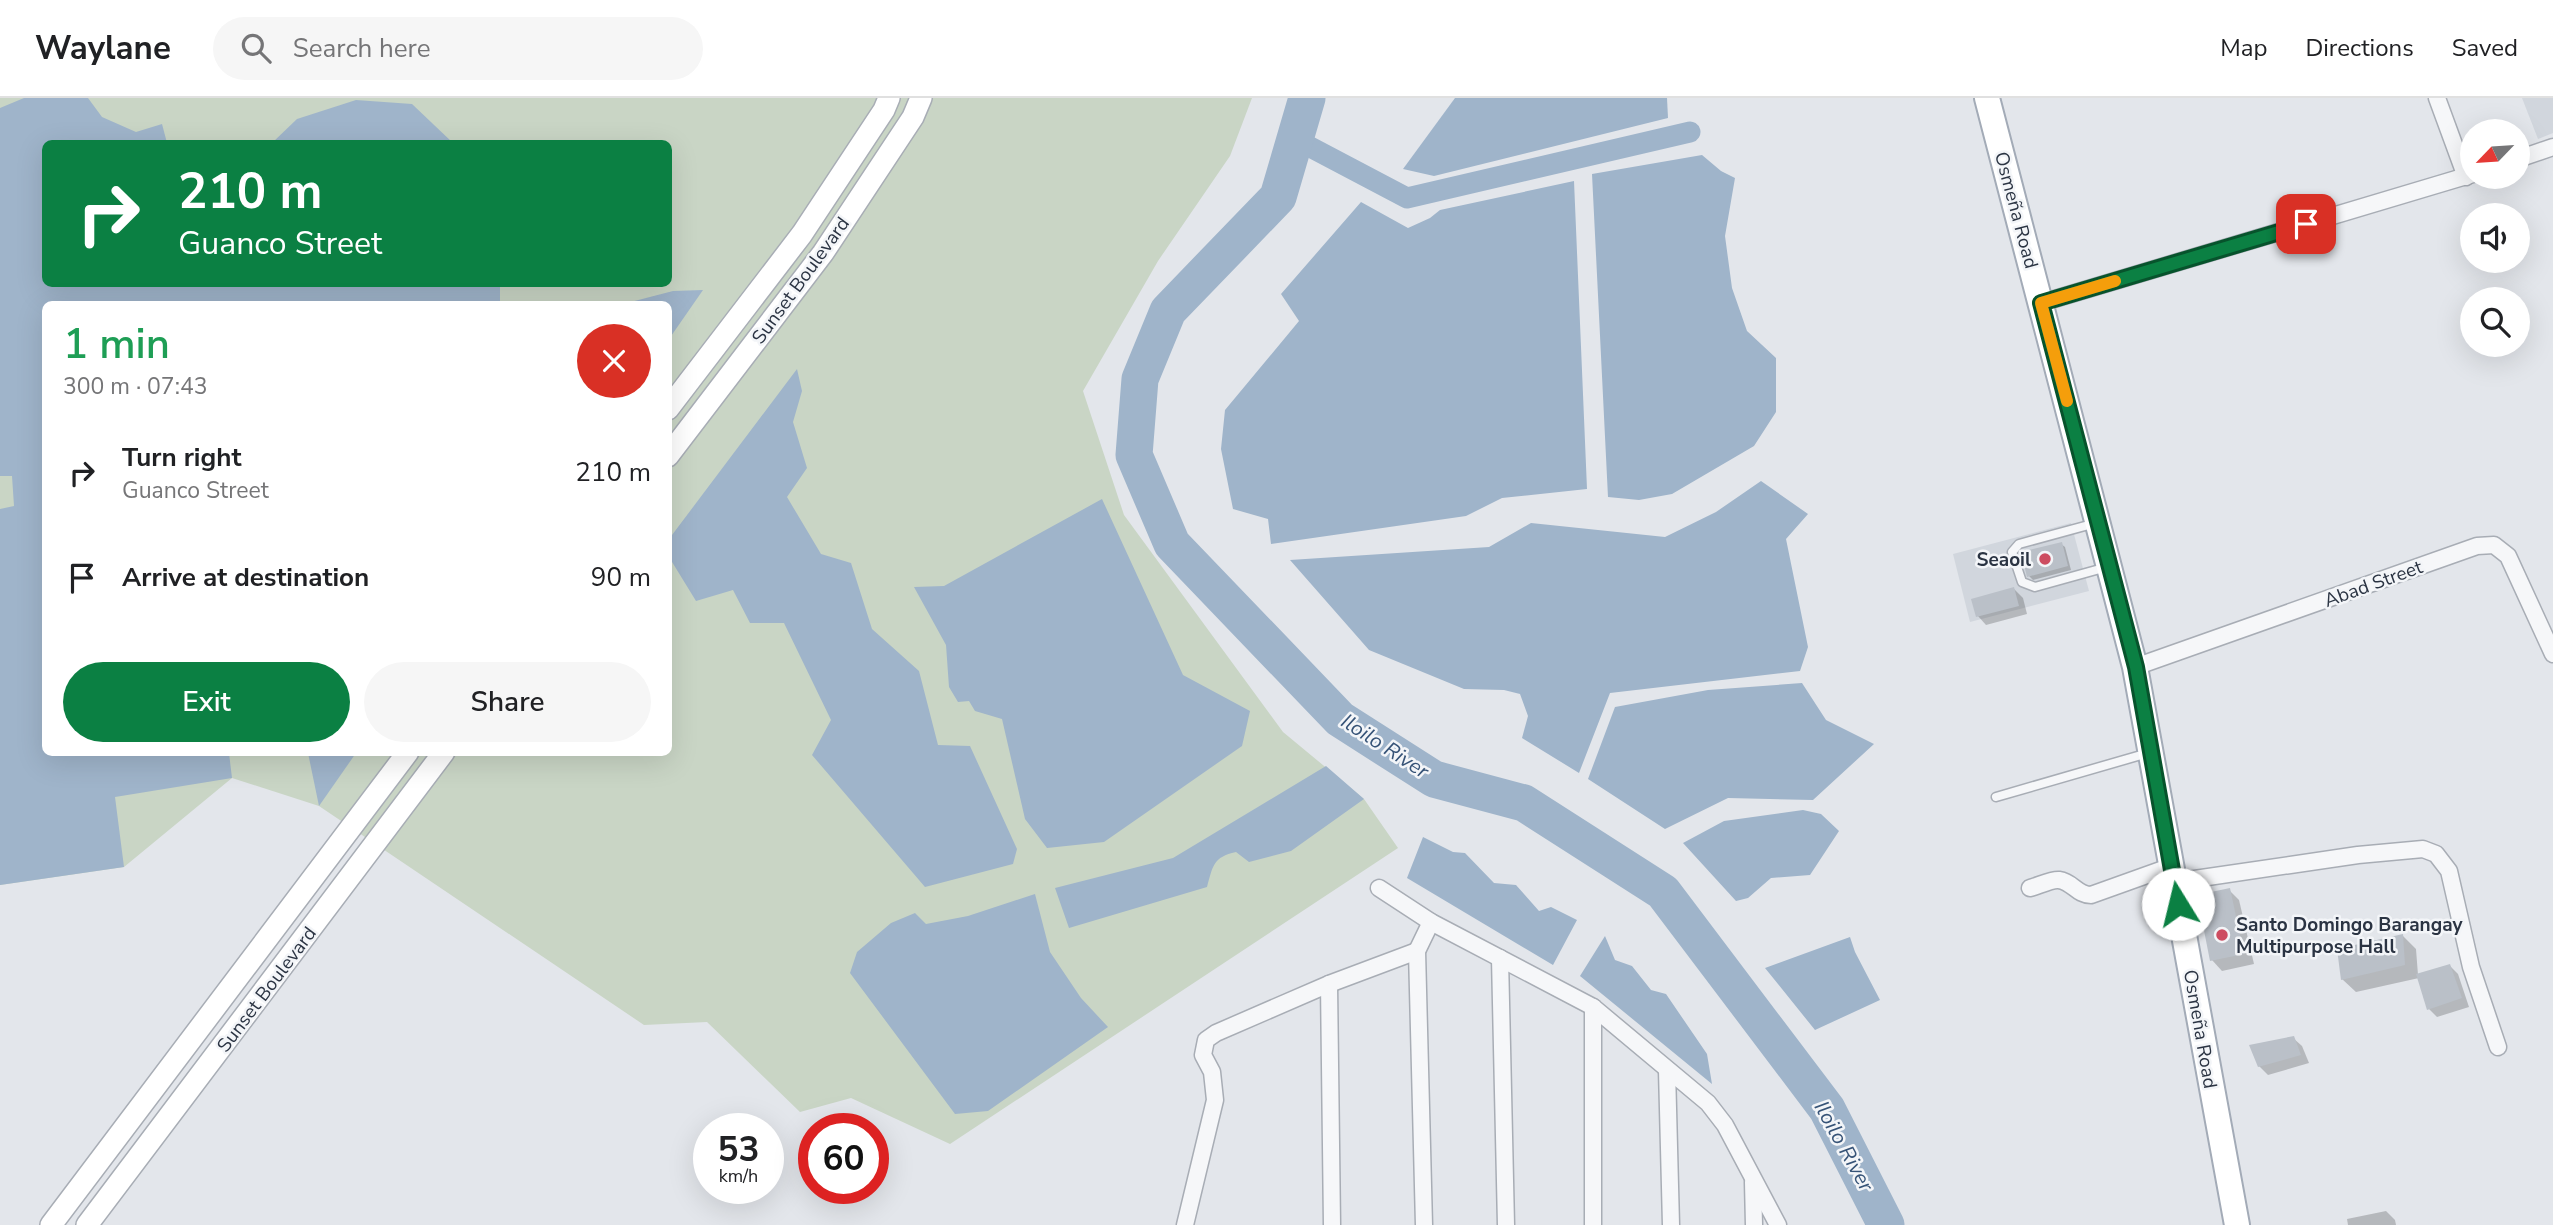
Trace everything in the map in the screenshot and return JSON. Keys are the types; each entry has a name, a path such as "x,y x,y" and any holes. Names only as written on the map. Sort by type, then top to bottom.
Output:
{"main road":[{"name":"Sunset Boulevard","path":"672,404 802,233 884,110 889,98"},
{"name":"Sunset Boulevard","path":"672,451 823,253 913,117 921,98"},
{"name":"Osmeña Road","path":"1987,98 2136,667 2237,1225"},
{"path":"755,294 779,311"},
{"name":"Sunset Boulevard","path":"51,1225 405,756"},
{"name":"Sunset Boulevard","path":"88,1225 441,756"}],"street":[{"path":"2437,98 2460,153"},
{"path":"2530,155 2553,147"},
{"path":"2041,303 2460,178"},
{"name":"Abad Street","path":"2136,667 2486,545 2494,545 2508,556 2553,654"},
{"path":"2030,888 2059,880 2071,885 2083,895 2091,895 2173,874 2423,849 2435,854 2448,871 2471,967 2498,1047"},
{"path":"1380,888 1431,922 1593,1007 1717,1113 1778,1225"},
{"path":"1424,1225 1417,951 1431,922"},
{"path":"1185,1225 1215,1100 1212,1072 1203,1055 1206,1040 1216,1032 1329,984 1417,951"},
{"path":"1500,958 1506,1225"},
{"path":"1329,984 1332,1225"},
{"path":"1593,1007 1594,1225"},
{"path":"1667,1070 1671,1225"},
{"path":"1753,1175 1754,1225"}],"lane":[{"path":"2098,523 2019,544 2012,552 2022,582 2035,587 2110,566"},
{"path":"1996,797 2151,752"}],"shaded area":[{"path":"2522,98 2553,98 2553,133 2538,139"},
{"path":"2071,523 2089,591 1970,622 1953,554"}],"green space":[{"path":"0,98 1252,98 1230,156 1158,261 1083,391 1124,515 1283,732 1364,799 1398,848 950,1144 889,1116 889,1113 851,1098 800,1112 707,1022 644,1025 319,806 232,778 124,867 0,885"}],"water":[{"path":"24,98 88,98 102,117 136,132 162,124 166,140 42,140 42,287 500,287 500,301 42,301 42,756 229,756 232,778 115,797 124,867 0,885 0,509 14,506 12,476 0,476 0,108"},
{"path":"1455,98 1667,98 1668,118 1434,176 1403,169"},
{"path":"356,100 412,104 450,140 275,140 297,119"},
{"path":"1702,155 1721,171 1735,178 1725,236 1732,288 1747,331 1776,358 1776,412 1754,446 1672,494 1639,500 1608,497 1592,174"},
{"path":"1574,181 1587,489 1502,498 1466,516 1271,544 1268,519 1233,509 1221,449 1225,410 1299,321 1281,294 1361,202 1408,228 1440,210"},
{"path":"703,290 672,335 672,301 635,301 673,291"},
{"path":"797,369 802,391 793,422 807,468 787,497 821,554 851,563 872,629 919,671 938,745 970,746 1017,849 1013,864 925,887 812,755 831,720 784,623 750,623 733,590 696,601 672,562 672,535"},
{"path":"1761,481 1808,514 1786,539 1808,647 1800,671 1610,693 1579,773 1522,738 1528,716 1520,694 1504,690 1464,689 1369,650 1290,560 1489,547 1531,523 1665,537 1716,512"},
{"path":"1102,499 1183,675 1250,711 1242,746 1104,842 1047,848 1025,819 1002,719 975,711 969,701 958,702 949,687 946,645 914,587 944,586"},
{"path":"1802,683 1826,720 1874,744 1813,800 1728,798 1665,829 1588,779 1615,707 1708,690"},
{"path":"309,756 354,756 319,806"},
{"path":"1326,766 1364,799 1291,851 1249,862 1236,852 1228,854 1215,863 1207,887 1069,928 1055,888 1173,858"},
{"path":"1803,810 1821,814 1839,831 1810,875 1771,878 1748,898 1736,901 1683,843 1724,821"},
{"path":"1423,837 1453,852 1465,853 1494,883 1516,885 1539,911 1551,907 1577,920 1553,965 1407,878"},
{"path":"1035,894 1050,952 1081,998 1108,1027 988,1111 955,1114 850,973 857,952 891,923 915,913 926,924 968,916"},
{"path":"1605,936 1615,960 1632,966 1651,990 1666,994 1707,1054 1712,1084 1580,976"},
{"path":"1850,937 1880,1000 1815,1030 1765,968"}],"building":[{"name":"Seaoil","path":"2062,542 2068,566 2027,577 2021,552"},
{"path":"2014,587 2019,606 1976,617 1971,599"},
{"name":"Santo Domingo Barangay Multipurpose Hall","path":"2230,888 2244,954 2210,961 2198,900 2212,898 2211,892"},
{"path":"2403,934 2405,965 2341,980 2337,949"},
{"path":"2450,964 2462,998 2427,1010 2416,974"},
{"path":"2294,1036 2301,1055 2258,1067 2249,1045"}],"waterway":[{"name":"Iloilo River","path":"1307,98 1278,197 1168,311 1140,379 1134,455 1172,544 1340,719 1434,779 1524,803 1663,892 1827,1109 1886,1225"},
{"path":"1295,139 1407,198 1690,132"}],"slow traffic":[{"path":"2067,401 2041,303 2115,281"}],"place":[{"name":"Seaoil","path":"2045,559"},
{"name":"Santo Domingo Barangay Multipurpose Hall","path":"2222,935"}],"route":[{"path":"2178,904 2136,667 2041,303 2306,224"}]}
